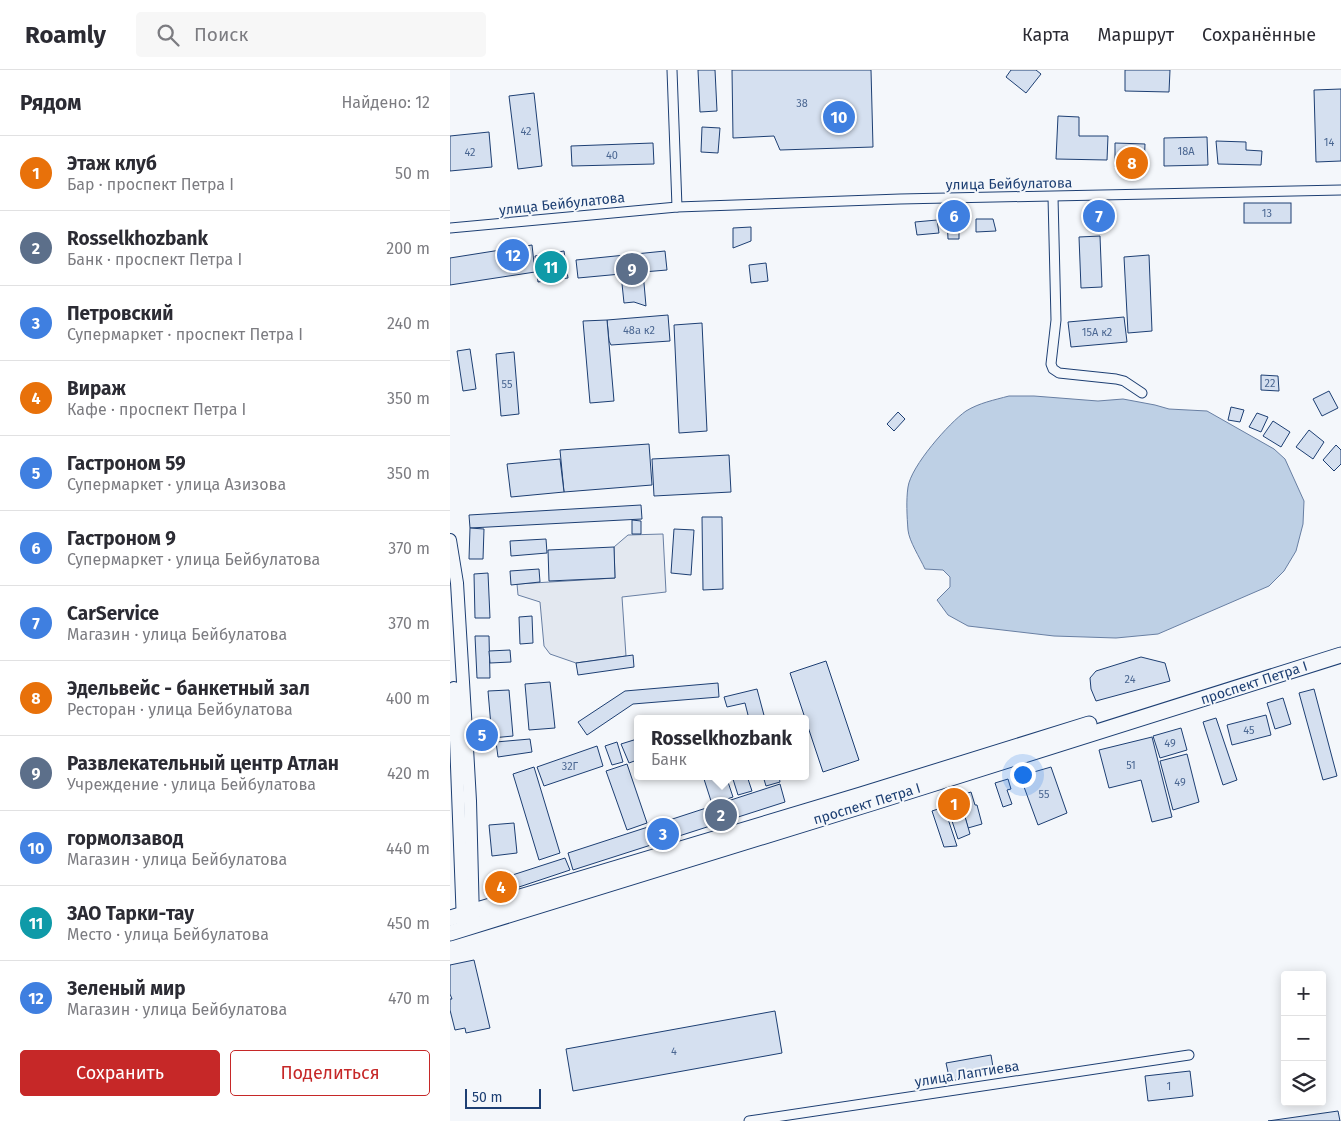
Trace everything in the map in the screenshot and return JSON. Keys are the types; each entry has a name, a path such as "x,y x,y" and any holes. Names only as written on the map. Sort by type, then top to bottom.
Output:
{"main road":[{"path":"450,540 457,582 470,800 460,830"},
{"path":"450,609 460,830 462,922"},
{"name":"проспект Петра I","path":"462,922 861,794 1341,644"},
{"name":"проспект Петра I","path":"462,922 875,802 1341,655"}],"street":[{"path":"672,70 677,207"},
{"name":"улица Бейбулатова","path":"450,228 677,207 890,199 1341,190"},
{"path":"1053,197 1056,320 1051,364 1053,369 1059,372 1124,381 1142,393"},
{"name":"улица Лаптиева","path":"749,1121 1189,1055"}],"shaded area":[{"path":"663,534 666,592 622,597 626,656 576,663 550,654 544,646 540,602 518,595 517,584 615,578 614,547 628,535"}],"water":[{"path":"1009,396 1098,401 1123,399 1169,409 1207,411 1274,449 1285,459 1304,501 1303,524 1296,551 1284,571 1269,586 1158,634 1116,638 1054,636 968,626 948,615 937,600 950,587 950,577 943,570 925,569 912,544 908,530 908,487 923,457 959,417 976,406"}],"building":[{"path":"698,70 715,70 717,111 700,112"},
{"path":"732,70 871,70 873,147 780,150 774,136 733,138"},
{"path":"1011,70 1036,70 1041,74 1026,93 1006,77"},
{"path":"1125,70 1170,70 1169,92 1125,91"},
{"path":"1341,89 1341,161 1316,162 1314,90"},
{"path":"534,93 542,166 518,169 509,96"},
{"path":"1058,116 1079,117 1079,136 1108,136 1107,160 1056,159"},
{"path":"702,127 720,128 718,153 701,152"},
{"path":"489,132 492,167 450,171 450,136"},
{"path":"1207,137 1208,165 1164,166 1164,138"},
{"path":"1216,141 1246,142 1246,150 1262,151 1261,165 1218,164"},
{"path":"653,143 654,164 572,166 571,146"},
{"path":"1115,143 1145,144 1144,168 1115,167"},
{"path":"1244,203 1291,203 1291,223 1244,223"},
{"path":"947,217 959,217 959,239 948,239"},
{"path":"976,219 993,219 996,231 976,232"},
{"path":"937,220 939,233 917,235 915,222"},
{"path":"751,227 751,241 733,248 733,228"},
{"path":"1100,236 1102,287 1081,288 1079,237"},
{"path":"532,245 535,272 450,285 450,258"},
{"path":"564,251 568,278 538,282 535,256"},
{"path":"665,251 667,270 643,272 646,306 634,302 624,303 621,274 578,278 576,260"},
{"path":"1149,255 1152,331 1128,333 1124,257"},
{"path":"766,263 768,281 751,283 749,265"},
{"path":"668,315 670,341 611,345 609,341 607,320"},
{"path":"1124,317 1127,342 1071,347 1068,322"},
{"path":"607,320 614,401 590,403 583,321"},
{"path":"702,323 707,431 679,433 674,325"},
{"path":"470,349 476,389 463,391 457,351"},
{"path":"514,352 519,414 501,416 496,354"},
{"path":"1261,375 1278,376 1279,391 1261,390"},
{"path":"1329,391 1338,408 1322,416 1313,399"},
{"path":"1231,407 1244,410 1240,422 1228,420"},
{"path":"898,412 905,419 894,431 887,424"},
{"path":"1257,413 1268,417 1261,432 1249,427"},
{"path":"1273,421 1290,432 1281,447 1263,436"},
{"path":"1309,430 1324,442 1313,459 1296,447"},
{"path":"649,444 652,485 564,492 560,450"},
{"path":"1336,445 1341,450 1341,464 1334,471 1323,460"},
{"path":"729,455 731,492 654,496 652,459"},
{"path":"560,459 564,492 511,497 507,464"},
{"path":"641,505 642,519 470,528 469,515"},
{"path":"702,517 722,517 723,589 703,590"},
{"path":"632,520 641,521 641,534 632,534"},
{"path":"470,528 484,529 483,559 469,559"},
{"path":"674,529 694,530 691,575 671,573"},
{"path":"546,539 547,553 511,556 510,541"},
{"path":"614,547 615,578 549,581 548,550"},
{"path":"539,569 540,582 511,585 510,571"},
{"path":"488,573 490,618 475,618 474,574"},
{"path":"532,616 533,643 520,644 519,617"},
{"path":"475,636 489,636 490,678 477,678"},
{"path":"510,650 511,662 490,663 489,651"},
{"path":"633,655 634,667 578,675 576,663"},
{"path":"1141,657 1165,663 1170,681 1096,701 1091,689 1090,678 1096,671"},
{"path":"826,661 859,760 823,772 809,730 809,715 804,715 790,673"},
{"path":"550,682 555,728 529,730 525,684"},
{"path":"718,683 719,697 633,704 587,735 578,722 625,691"},
{"path":"757,689 764,715 748,715 745,703 727,707 724,697"},
{"path":"1314,689 1337,776 1323,780 1299,693"},
{"path":"509,690 513,736 492,738 488,691"},
{"path":"1283,698 1291,724 1275,729 1267,703"},
{"path":"1266,715 1271,735 1232,745 1227,725"},
{"path":"1216,718 1237,780 1223,785 1203,722"},
{"path":"1181,728 1187,750 1160,758 1153,736"},
{"path":"1152,737 1172,817 1152,822 1141,780 1109,788 1099,750"},
{"path":"530,739 532,752 498,757 496,742"},
{"path":"634,740 634,761 629,763 621,744"},
{"path":"617,742 623,762 612,765 605,746"},
{"path":"597,746 603,766 544,786 537,767"},
{"path":"1187,754 1199,802 1173,810 1160,761"},
{"path":"627,764 647,823 627,830 606,771"},
{"path":"534,767 560,853 539,860 513,774"},
{"path":"1051,767 1067,813 1038,825 1020,776"},
{"path":"1008,779 1011,789 1007,790 1012,804 1003,807 995,783"},
{"path":"704,780 727,780 733,797 712,804"},
{"path":"733,780 748,780 752,791 738,795"},
{"path":"764,780 780,780 780,782 766,786"},
{"path":"780,784 785,802 573,870 568,853"},
{"path":"971,792 982,824 968,828 959,796"},
{"path":"952,794 959,796 970,834 958,839 945,800"},
{"path":"944,807 957,846 944,847 932,811"},
{"path":"514,823 517,853 492,856 489,825"},
{"path":"565,858 570,870 501,893 497,880"},
{"path":"474,960 490,1028 466,1033 465,1028 455,1030 450,1010 450,999 452,999 450,994 450,965"},
{"path":"775,1011 782,1053 573,1091 566,1049"},
{"path":"991,1055 994,1073 950,1081 946,1063"},
{"path":"1190,1071 1193,1096 1148,1101 1145,1076"},
{"path":"1338,1111 1340,1121 1268,1121"}],"place":[{"name":"гормолзавод","path":"839,117"},
{"name":"Эдельвейс - банкетный зал","path":"1132,163"},
{"name":"Гастроном 9","path":"954,216"},
{"name":"CarService","path":"1099,216"},
{"name":"Зеленый мир","path":"513,255"},
{"name":"ЗАО Тарки-тау","path":"551,267"},
{"name":"Развлекательный центр Атлан","path":"632,269"},
{"name":"Гастроном 59","path":"482,735"},
{"name":"Этаж клуб","path":"954,804"},
{"name":"Rosselkhozbank","path":"721,815"},
{"name":"Петровский","path":"663,834"},
{"name":"Вираж","path":"501,887"}]}
